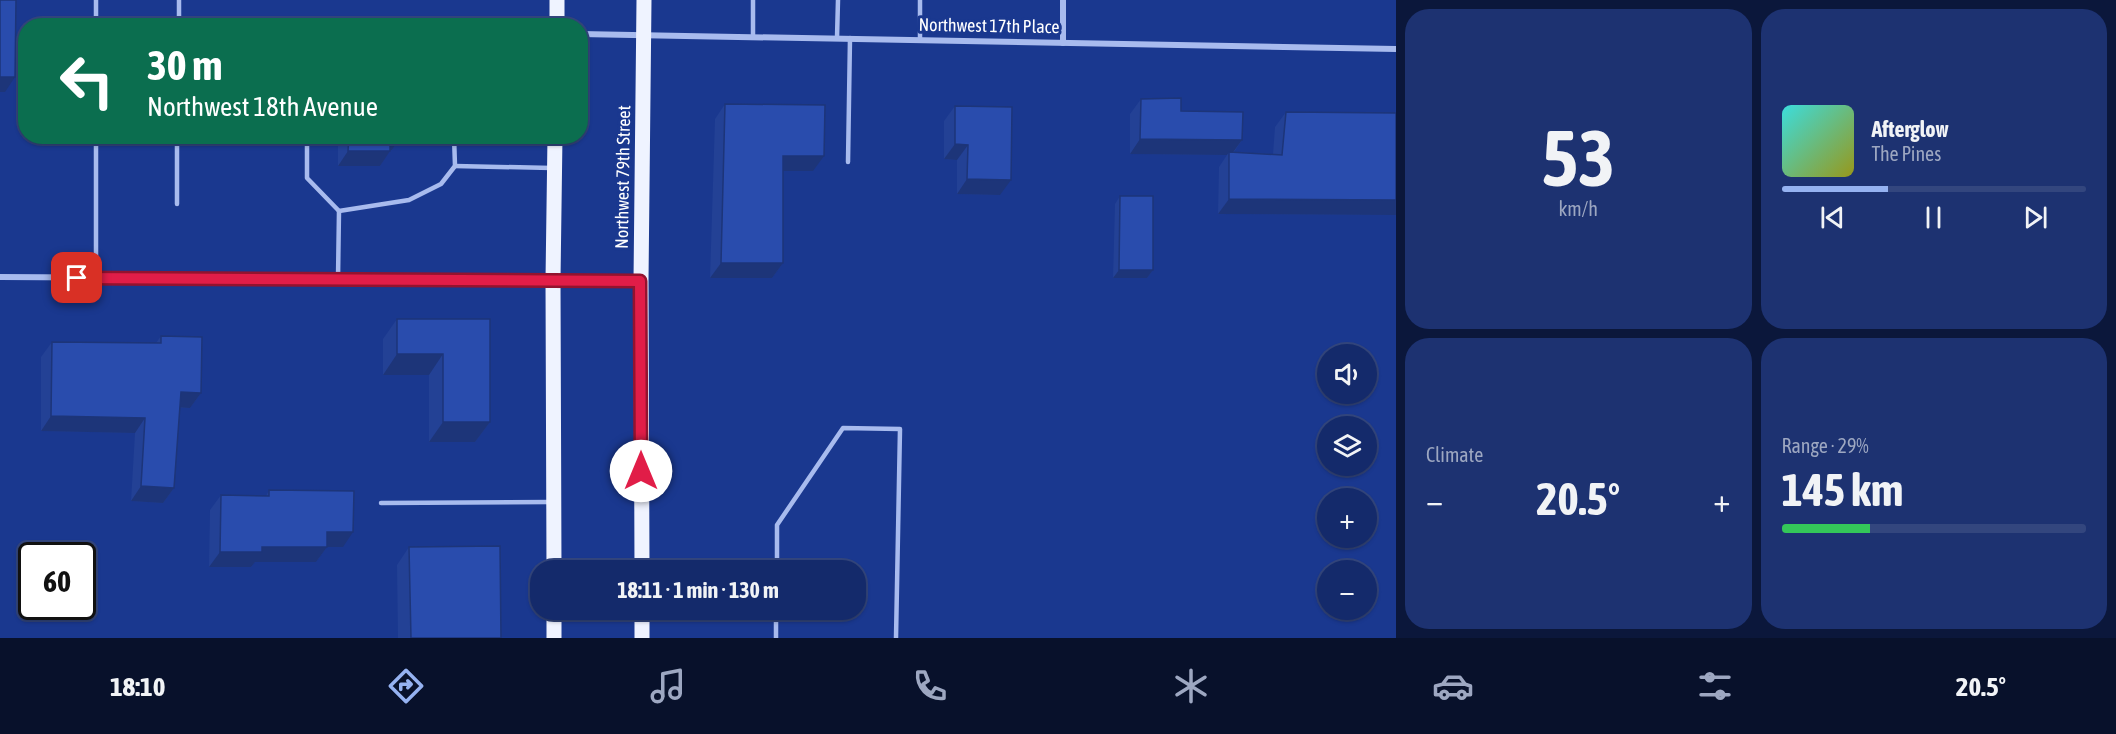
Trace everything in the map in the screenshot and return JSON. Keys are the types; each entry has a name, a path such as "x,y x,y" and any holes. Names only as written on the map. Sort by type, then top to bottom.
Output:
{"main road":[{"path":"557,0 557,18"},
{"name":"Northwest 79th Street","path":"642,560 640,281 644,0"},
{"path":"554,560 555,144"},
{"path":"554,620 554,638"},
{"path":"642,620 642,638"}],"street":[{"path":"1063,43 1064,0"},
{"name":"Northwest 17th Place","path":"588,33 1396,48"},
{"path":"0,277 640,281"}],"lane":[{"path":"96,0 96,18"},
{"path":"179,0 179,18"},
{"path":"753,0 753,36"},
{"path":"837,38 838,0"},
{"path":"920,0 920,40"},
{"path":"848,162 850,38"},
{"path":"96,144 96,278"},
{"path":"177,144 177,204"},
{"path":"307,144 307,178 339,211 338,279"},
{"path":"339,211 409,200 441,184 455,166 454,144"},
{"path":"455,166 555,168"},
{"path":"777,560 777,525 843,428 900,429 896,638"},
{"path":"381,503 554,502"},
{"path":"776,638 777,620"}],"building":[{"path":"0,0 16,0 15,77 0,77"},
{"path":"1181,98 1181,111 1243,112 1242,140 1140,139 1141,99"},
{"path":"725,104 825,105 824,156 783,156 783,263 721,263"},
{"path":"955,106 1012,107 1011,180 967,179 968,145 955,144"},
{"path":"1286,112 1396,113 1396,200 1229,199 1229,152 1282,155"},
{"path":"348,144 390,144 390,151 348,151"},
{"path":"1120,196 1153,196 1153,270 1119,270"},
{"path":"397,319 490,319 490,422 443,422 443,354 397,354"},
{"path":"161,336 202,337 201,393 181,392 174,488 141,486 145,418 51,416 52,342 161,343"},
{"path":"269,490 354,491 353,532 327,532 327,547 262,547 262,552 220,552 221,495 269,496"},
{"path":"500,546 501,638 411,638 409,547"}],"route":[{"path":"77,278 640,281 641,471"}]}
